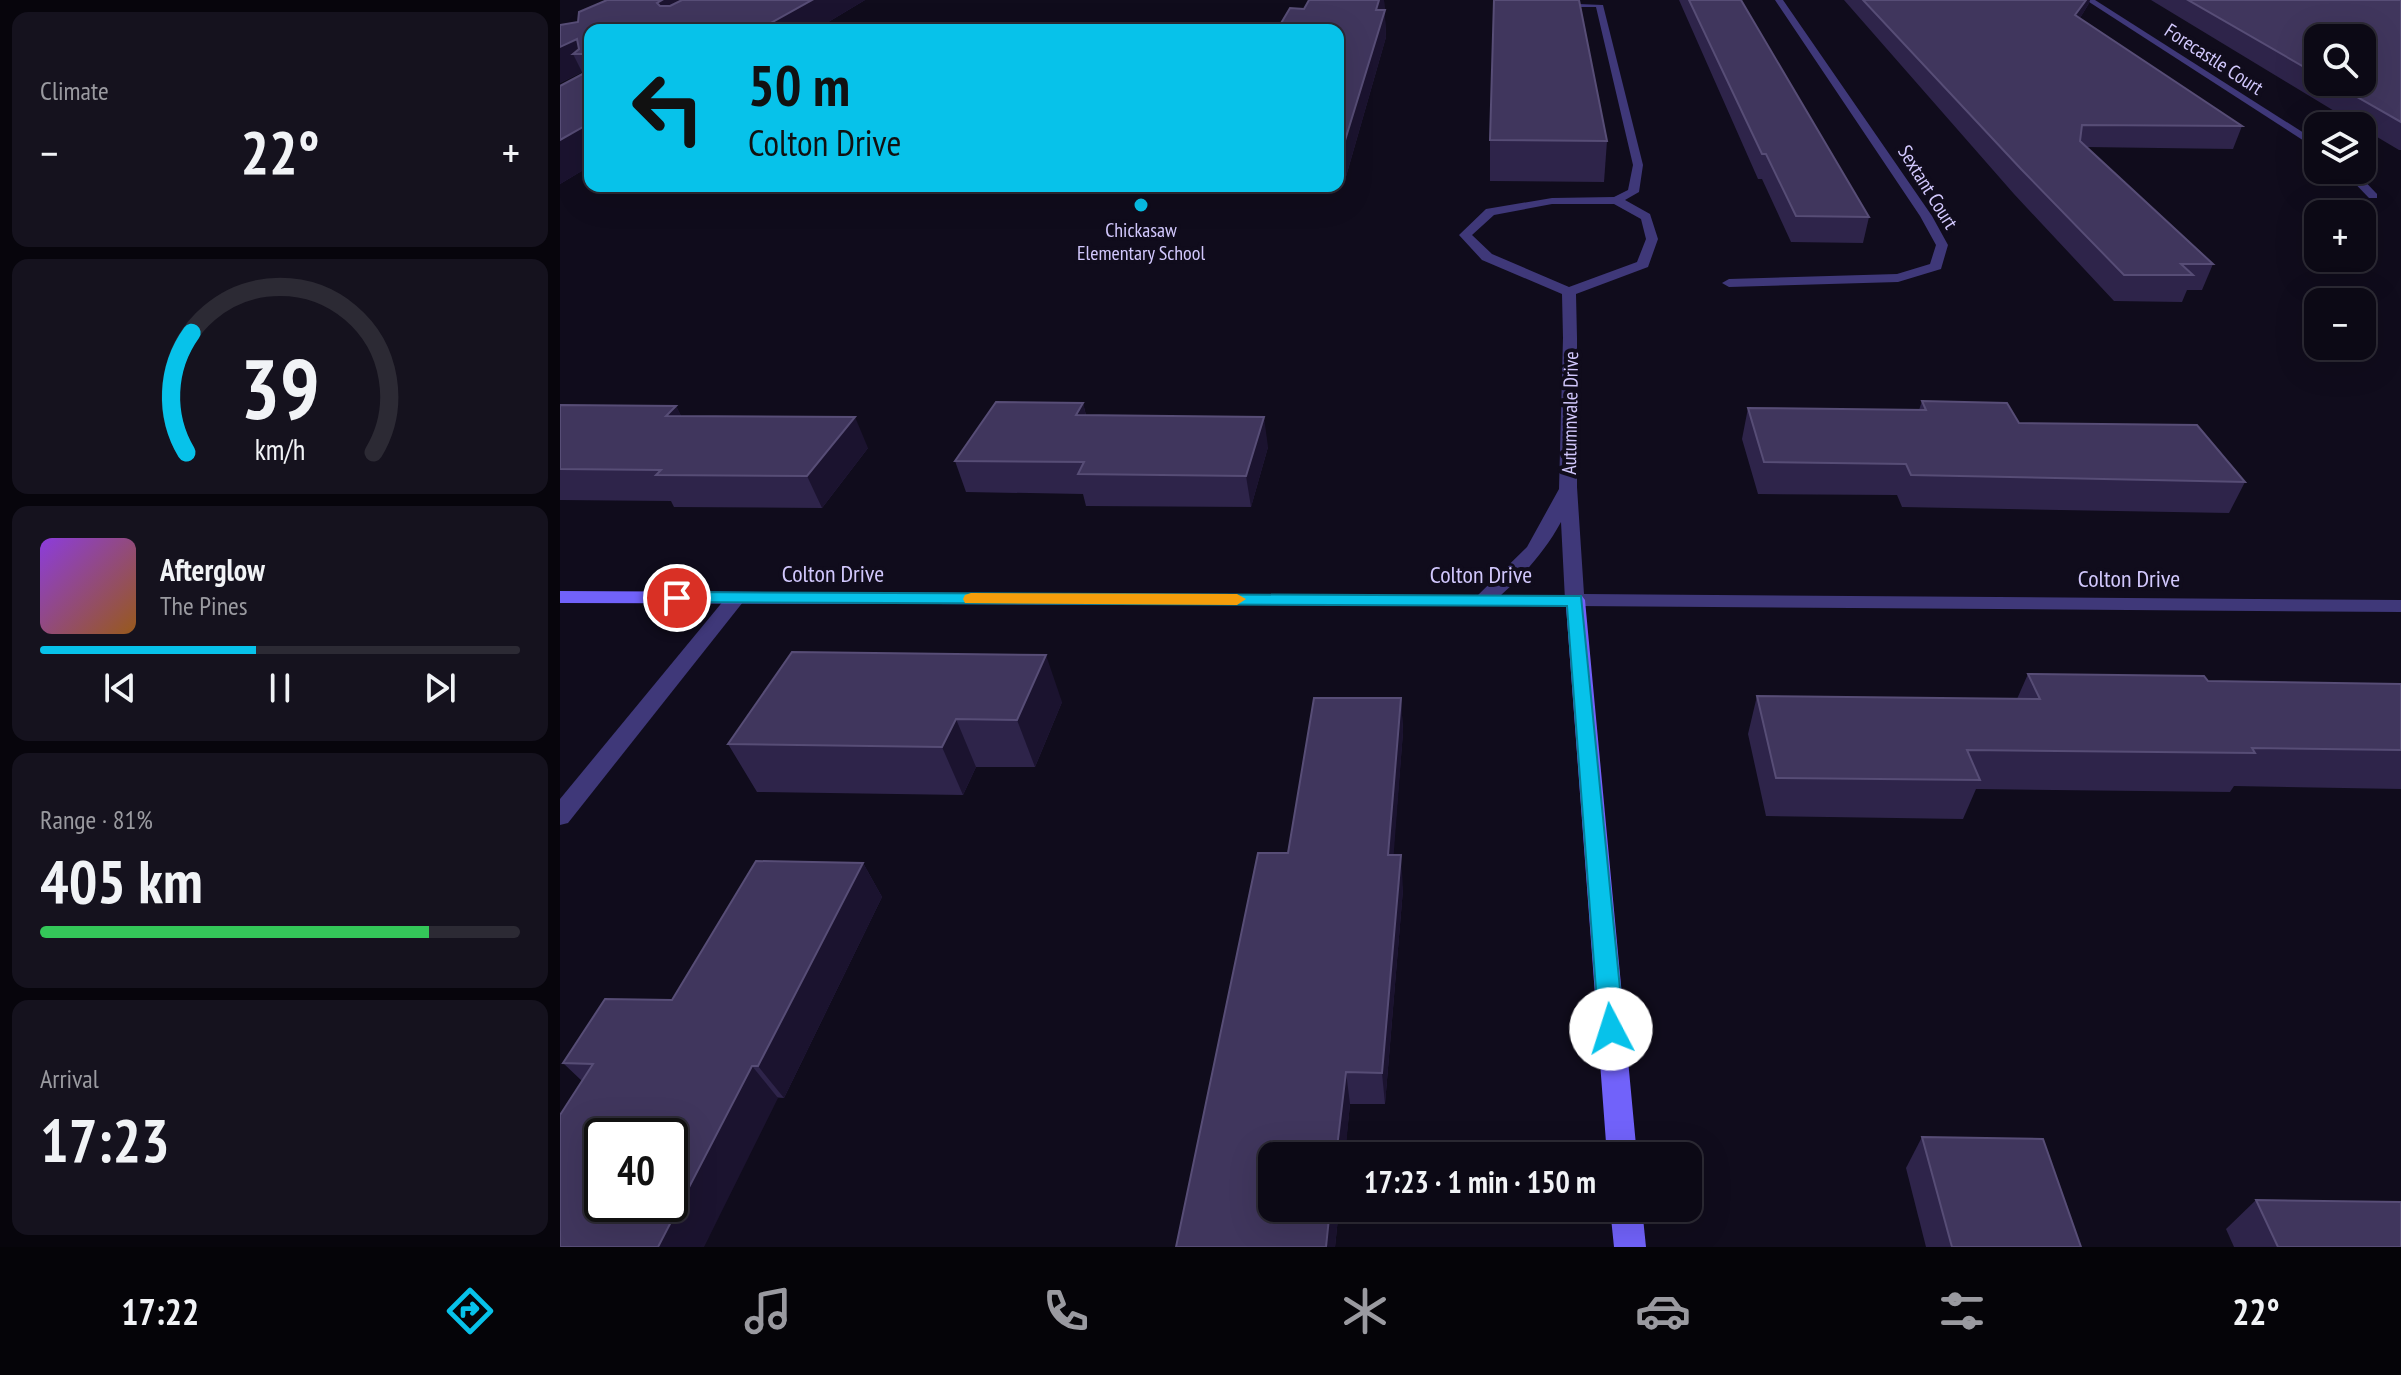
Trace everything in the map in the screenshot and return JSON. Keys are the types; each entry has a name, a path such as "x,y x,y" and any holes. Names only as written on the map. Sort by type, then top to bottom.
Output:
{"street":[{"name":"Sextant Court","path":"1729,283 1898,278 1936,266 1942,245 1926,216 1779,0"},
{"name":"Forecastle Court","path":"2090,0 2304,138"},
{"path":"1543,5 1599,5 1638,165 1633,192 1616,200 1552,201 1490,212 1465,235 1487,257 1569,292 1643,264 1652,239 1646,217 1616,200"},
{"path":"2361,184 2373,196"},
{"name":"Autumnvale Drive","path":"1569,292 1568,487 1621,1142"},
{"name":"Autumnvale Drive","path":"1484,600 1516,573 1548,534 1568,487"},
{"name":"Colton Drive","path":"560,597 2401,606"},
{"path":"560,816 736,598"},
{"path":"1627,1222 1630,1247"}],"building":[{"path":"607,0 662,0 657,3 660,6 670,6 682,0 812,0 769,24 584,24 584,54 573,54 579,49 577,39 560,47 560,25 578,22 579,12"},
{"path":"1309,0 1379,0 1376,10 1385,10 1344,144 1344,24 1281,24 1290,8 1304,9"},
{"path":"1494,0 1579,0 1607,141 1490,140"},
{"path":"1689,0 1741,0 1869,217 1796,216 1766,154 1762,154"},
{"path":"1863,0 2086,0 2075,15 2242,126 2082,125 2080,141 2213,264 2181,264 2193,275 2124,275"},
{"path":"2188,0 2401,0 2401,122 2356,96 2376,96 2376,24 2304,24 2304,67"},
{"path":"584,73 584,126 560,140 560,86"},
{"path":"1922,401 2007,403 2019,423 2197,425 2245,482 1911,475 1906,464 1764,462 1748,408 1926,410"},
{"path":"996,402 1083,403 1076,415 1264,417 1246,476 1078,474 1084,462 955,461"},
{"path":"560,405 676,406 666,416 855,417 807,476 656,475 661,470 560,469"},
{"path":"792,652 1046,655 1017,720 956,719 942,747 728,744"},
{"path":"2028,674 2204,676 2208,681 2401,684 2401,750 2252,748 2255,753 1967,750 1980,780 1776,778 1757,696 2040,699"},
{"path":"1314,698 1401,698 1388,855 1401,855 1382,1073 1346,1072 1338,1142 1258,1142 1258,1222 1329,1222 1326,1247 1176,1247 1258,853 1288,853"},
{"path":"756,861 863,863 758,1066 752,1066 688,1189 688,1118 584,1118 584,1222 671,1222 658,1247 560,1247 560,1115 593,1064 563,1063 605,999 672,1000"},
{"path":"1922,1137 2043,1139 2081,1247 1952,1247"},
{"path":"2256,1200 2401,1202 2401,1247 2278,1247"}],"slow traffic":[{"path":"971,599 1237,599"}],"place":[{"name":"Chickasaw Elementary School","path":"1141,205"}],"route":[{"path":"677,598 1575,600 1611,1029"}]}
